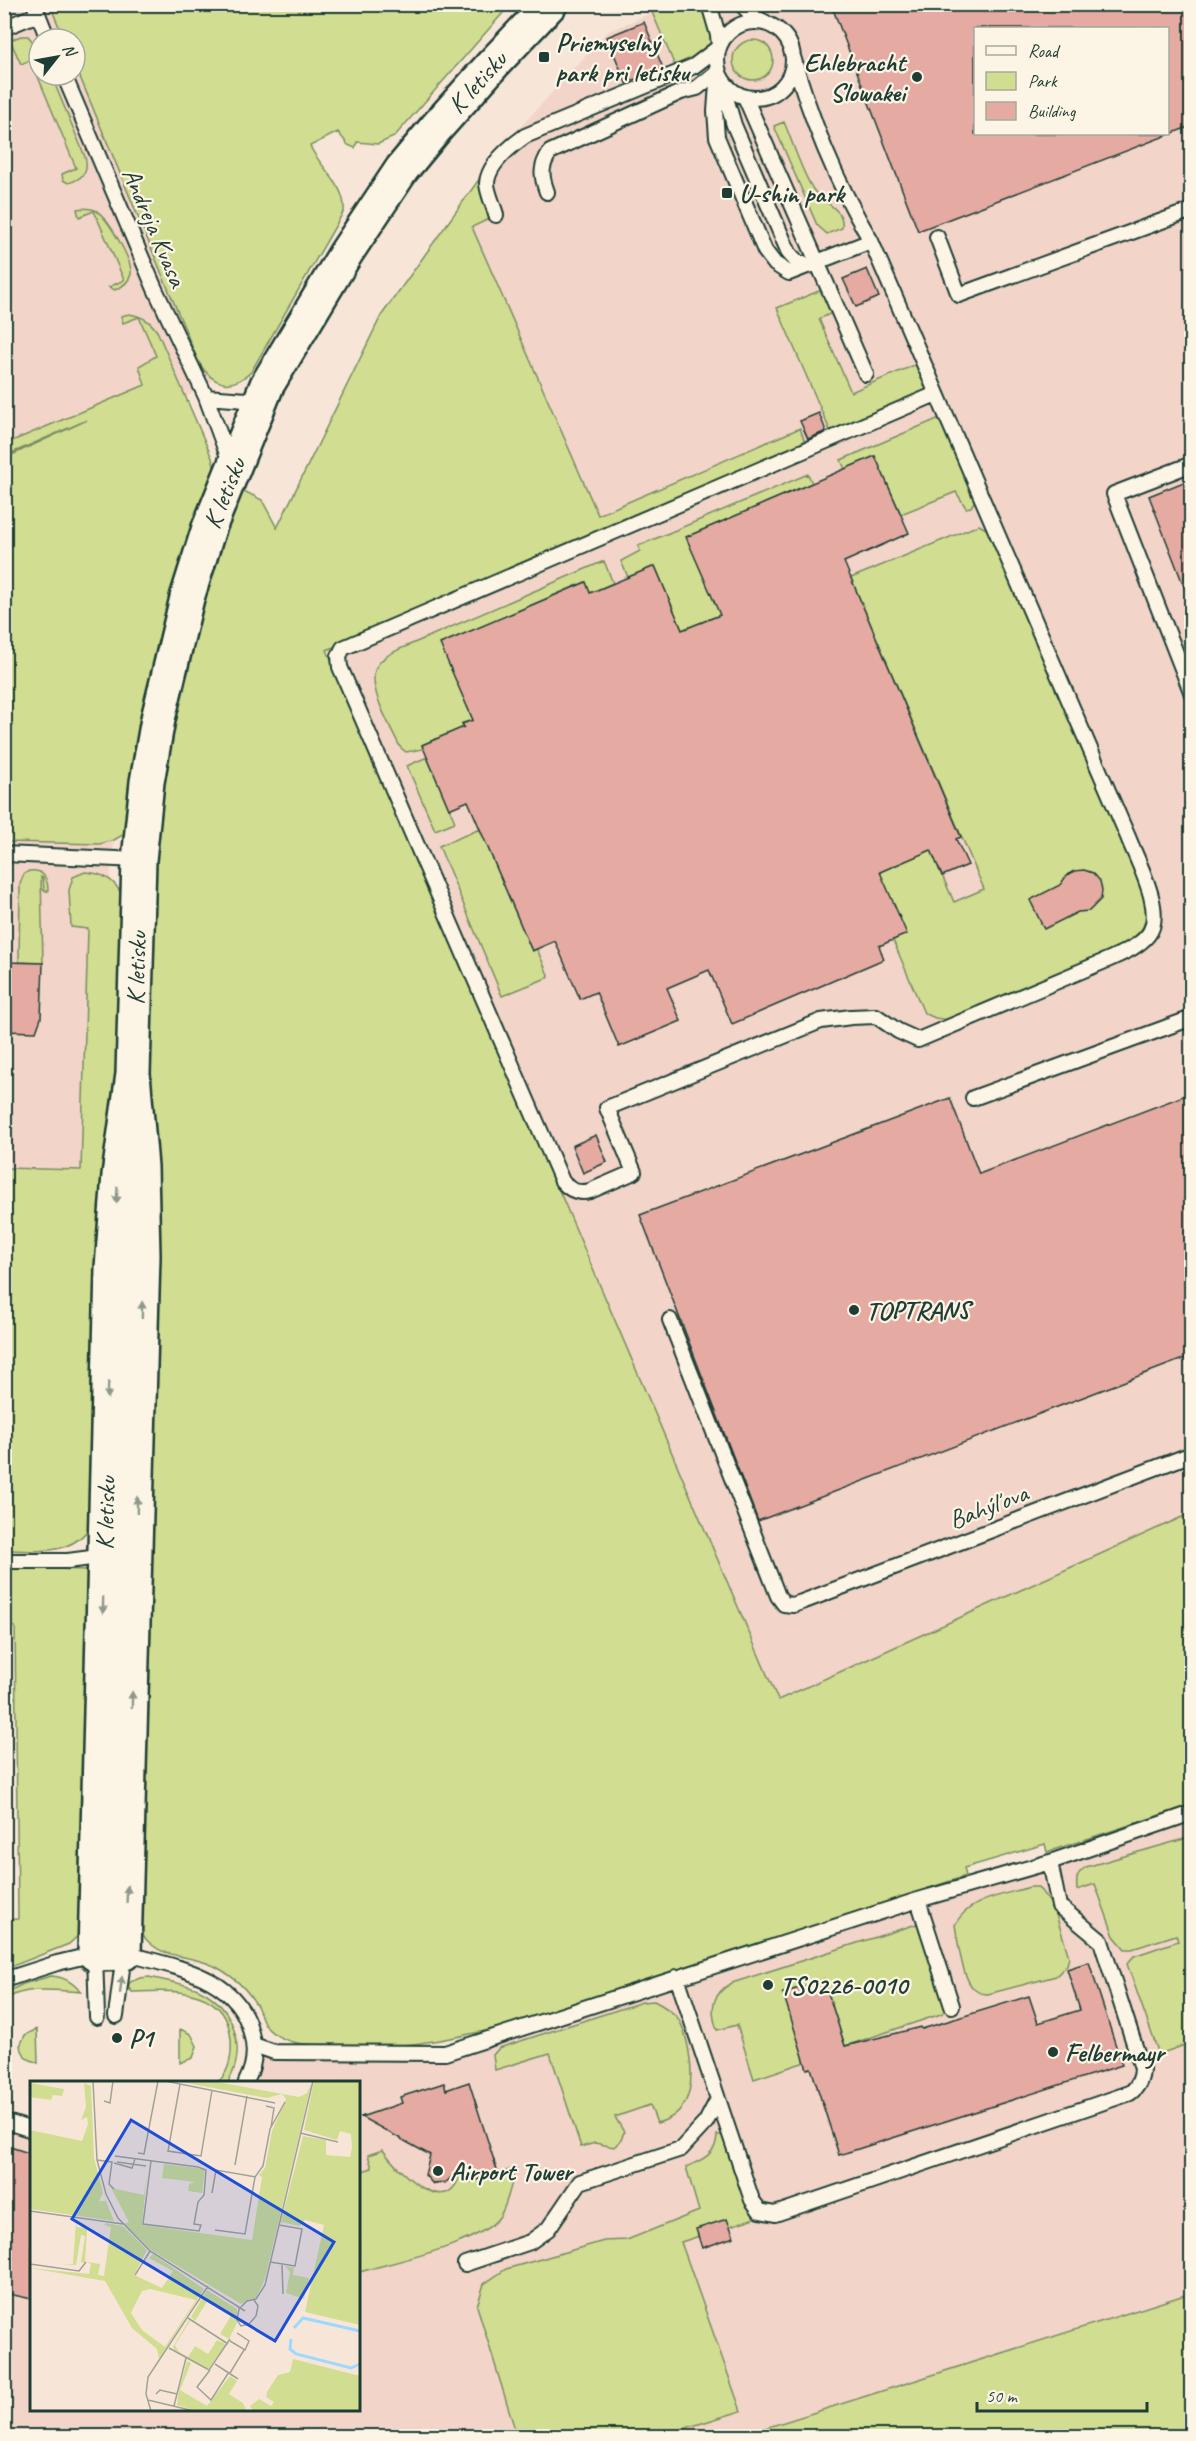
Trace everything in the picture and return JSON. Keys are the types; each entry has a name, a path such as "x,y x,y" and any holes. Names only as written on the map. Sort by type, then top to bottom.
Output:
{"street":[{"name":"K letisku","path":"110,1953 120,1556 143,1256 141,1167 133,1074 139,860 147,782 170,662 209,528 260,401 346,253 402,169 493,64 550,4"}],"lane":[{"path":"709,4 719,47 715,111 717,137 765,251 775,264 789,273 871,241"},
{"path":"741,4 753,16 768,24 786,39 791,50 808,109 845,196 871,241 1128,837 1152,900 1155,912 1153,928 1139,944 1112,958 918,1040 876,1017 850,1017 821,1021 607,1108 634,1172 590,1191 582,1193 573,1191 562,1181 340,667 339,656 343,648 936,394"},
{"path":"4,28 36,9 43,27"},
{"path":"496,215 487,183 491,172 510,147 525,136 694,66 719,47 725,37 737,27 756,22 768,24"},
{"path":"718,71 724,82 734,92 745,97 758,98 782,87 789,76 792,63 791,50"},
{"path":"547,192 542,178 542,164 550,152 681,92 697,88 718,71"},
{"path":"718,71 734,125 789,254 797,262 813,264"},
{"name":"Andreja Kvasa","path":"69,87 155,289 206,397 233,472"},
{"path":"745,97 813,264 866,374"},
{"path":"938,237 959,295 1191,210"},
{"path":"206,397 260,401"},
{"path":"1191,464 1114,494 1191,694"},
{"path":"4,854 139,860"},
{"path":"973,1098 1191,1018"},
{"name":"Bahýľova","path":"670,1320 778,1596 784,1604 793,1605 802,1602 1191,1455"},
{"path":"4,1561 68,1561 120,1556"},
{"path":"254,2045 274,2052 445,2053 918,1900 1050,1862 1191,1813"},
{"path":"676,1977 752,2200 760,2211 775,2214 1130,2093 1140,2082 1142,2068 1101,1941 1059,1905 1050,1862"},
{"path":"918,1900 952,2006"},
{"path":"4,1980 57,1962 110,1953 196,1974 232,1994 242,2007 249,2022 254,2045 253,2060 246,2081"},
{"path":"110,1953 116,2016"},
{"path":"97,2017 110,1953"},
{"path":"465,2264 530,2241 548,2229 580,2182 681,2149 706,2122 718,2098"},
{"path":"4,2121 30,2129"}],"shaded area":[{"path":"672,4 1191,5 1191,1513 778,1701 277,529 381,316 505,144 607,32"},
{"path":"5,5 50,5 59,27 27,27 27,87 84,87 199,363 213,381 186,397 148,392 5,456"},
{"path":"115,823 104,953 92,1176 5,1174 5,833"},
{"path":"1191,1813 1191,2436 5,2436 4,2121 30,2130 30,2411 360,2411 360,2081 246,2081 254,2045 445,2053"}],"green space":[{"path":"50,5 510,5 394,137 378,144 357,142 355,148 348,145 338,132 310,146 337,185 344,202 344,211 251,372 236,382 229,383 216,381 199,363 84,87 87,87 87,27 59,27"},
{"path":"649,5 709,5 719,47 678,73"},
{"path":"27,36 27,62 21,64 10,40"},
{"path":"753,40 767,46 773,60 767,74 753,80 739,74 733,60 739,46"},
{"path":"42,87 56,87 86,159 86,169 82,176 68,183 63,180 62,174 76,168"},
{"path":"784,122 811,185 815,192 841,216 842,228 827,234 817,225 774,126"},
{"path":"480,178 484,183 493,217 472,227 598,515 800,428 806,445 327,650 778,1700 1191,1513 1191,1805 1047,1852 1045,1844 964,1868 966,1876 498,2028 403,2045 310,2045 294,2043 270,2031 253,2000 235,1980 206,1963 162,1951 153,1946 138,1926 146,1092 151,865 170,728 216,552 240,489 262,500 277,528 381,316"},
{"path":"77,209 95,210 118,239 131,268 130,277 120,288 115,290 109,287 124,280 94,211 79,217"},
{"path":"824,289 834,312 819,319 851,392 917,364 929,388 927,394 832,435 777,308"},
{"path":"129,314 138,316 146,320 158,333 212,458 216,473 128,832 114,840 100,844 5,842 5,458 87,420 5,456 5,444 145,385 139,366 156,356 139,317 123,323 121,316"},
{"path":"942,417 977,497 971,507 966,508 956,492 901,514 875,456 845,469 841,460"},
{"path":"808,474 812,483 687,537 720,615 682,630 655,566 628,577 621,561 640,551 638,546"},
{"path":"979,525 988,530 1143,886 1147,914 1141,930 1130,940 1109,952 1052,979 948,1020 924,1013 866,877 931,850 954,902 984,889 851,578"},
{"path":"604,561 613,583 590,593 585,582 441,644 473,720 462,723 464,727 422,745 423,749 406,752 400,747 381,706 374,684 374,674 382,660 400,649"},
{"path":"427,757 455,822 435,830 407,766"},
{"path":"480,829 532,951 537,949 549,977 502,996 439,846"},
{"path":"29,871 38,871 44,875 48,886 48,891 44,891 41,877 43,963 19,962 20,884 24,874"},
{"path":"85,872 101,875 112,881 119,890 126,928 91,1525 83,1535 64,1547 41,1551 5,1550 5,1168 81,1170 88,929 71,927 69,890 73,877"},
{"path":"5,1568 92,1570 80,1934 69,1944 5,1969 4,1920 18,1919 15,1627 5,1626"},
{"path":"1191,1837 1191,2043 1159,2054 1127,1964 1134,1956 1178,1941 1176,1935 1132,1949 1125,1949 1114,1936 1095,1884 1077,1890 1077,1879 1078,1874 1086,1867"},
{"path":"1030,1887 1038,1887 1054,1908 1069,1957 1067,1965 1056,1976 988,1994 978,1992 967,1978 955,1925 968,1909 977,1904"},
{"path":"920,1923 946,2010 941,2014 845,2046 824,1981 784,1993 805,2062 754,2079 737,2025 717,2030 713,2016 714,2003 720,1992 732,1983"},
{"path":"51,1976 68,1981 81,1992 52,1990 22,1992 5,2000 5,1993 23,1984"},
{"path":"149,1977 198,1989 221,2006 229,2017 237,2043 237,2056 228,2081 219,2081 228,2068 231,2040 227,2022 219,2009 208,2000 180,1992 132,1992 128,1987 130,1982"},
{"path":"654,2001 674,2014 682,2025 691,2067 689,2091 679,2111 670,2118 657,2123 650,2105 615,2117 624,2132 621,2140 614,2147 595,2143 581,2147 550,2053 495,2070 493,2055 499,2048 642,2002"},
{"path":"37,2029 38,2063 26,2058 20,2046 25,2035"},
{"path":"180,2029 191,2034 197,2046 193,2058 180,2063"},
{"path":"717,2135 723,2135 727,2140 755,2218 681,2242 741,2411 660,2436 517,2436 477,2306 484,2284 506,2269 604,2241 627,2240 699,2211 686,2167 708,2156 714,2147"},
{"path":"383,2150 410,2179 434,2193 444,2193 454,2188 460,2174 468,2175 469,2180 476,2180 516,2168 500,2216 475,2236 413,2258 360,2272 360,2172 372,2168 368,2155"},
{"path":"1191,2293 1191,2436 740,2436"}],"building":[{"name":"Ehlebracht Slowakei","path":"831,4 1191,4 1191,126 1169,134 1169,27 974,27 974,135 1168,135 918,231"},
{"path":"644,22 663,68 626,83 607,37"},
{"path":"867,269 879,297 856,307 843,279"},
{"path":"819,413 826,431 808,439 800,421"},
{"path":"875,456 909,533 844,562 961,837 956,839 968,865 942,876 931,850 880,872 907,934 879,946 884,959 732,1024 709,970 667,988 681,1021 619,1047 596,992 580,999 555,941 532,951 468,801 449,809 422,745 464,727 462,724 473,720 440,644 586,582 590,593 655,566 682,630 720,615 686,537"},
{"path":"1191,479 1191,601 1190,602 1149,496"},
{"path":"1084,870 1093,873 1100,881 1101,899 1089,911 1078,912 1044,929 1030,900 1060,885 1067,875 1074,871"},
{"path":"4,962 43,963 41,1018 36,1032 4,1031"},
{"path":"1191,1093 1191,1356 758,1521 640,1215 950,1098 979,1174"},
{"path":"596,1135 607,1162 583,1173 572,1146"},
{"path":"1089,1962 1122,2065 839,2155 811,2068 807,2069 783,1993 824,1980 845,2046 921,2027 922,2029 1029,1996 1038,2023 1080,2010 1067,1969"},
{"path":"469,2082 498,2173 470,2182 464,2166 445,2183 433,2184 425,2175 430,2155 361,2117 402,2103 400,2097 444,2083 446,2090"},
{"path":"4,2145 30,2153 30,2299 4,2293"},
{"path":"727,2219 734,2237 702,2248 696,2229"}],"place":[{"name":"Priemyselný park pri letisku","path":"544,57"},
{"name":"Ehlebracht Slowakei","path":"917,77"},
{"name":"U-shin park","path":"727,193"},
{"name":"TOPTRANS","path":"854,1310"},
{"name":"TS0226-0010","path":"768,1985"},
{"name":"P1","path":"117,2038"},
{"name":"Felbermayr","path":"1053,2052"},
{"name":"Airport Tower","path":"438,2171"}]}
